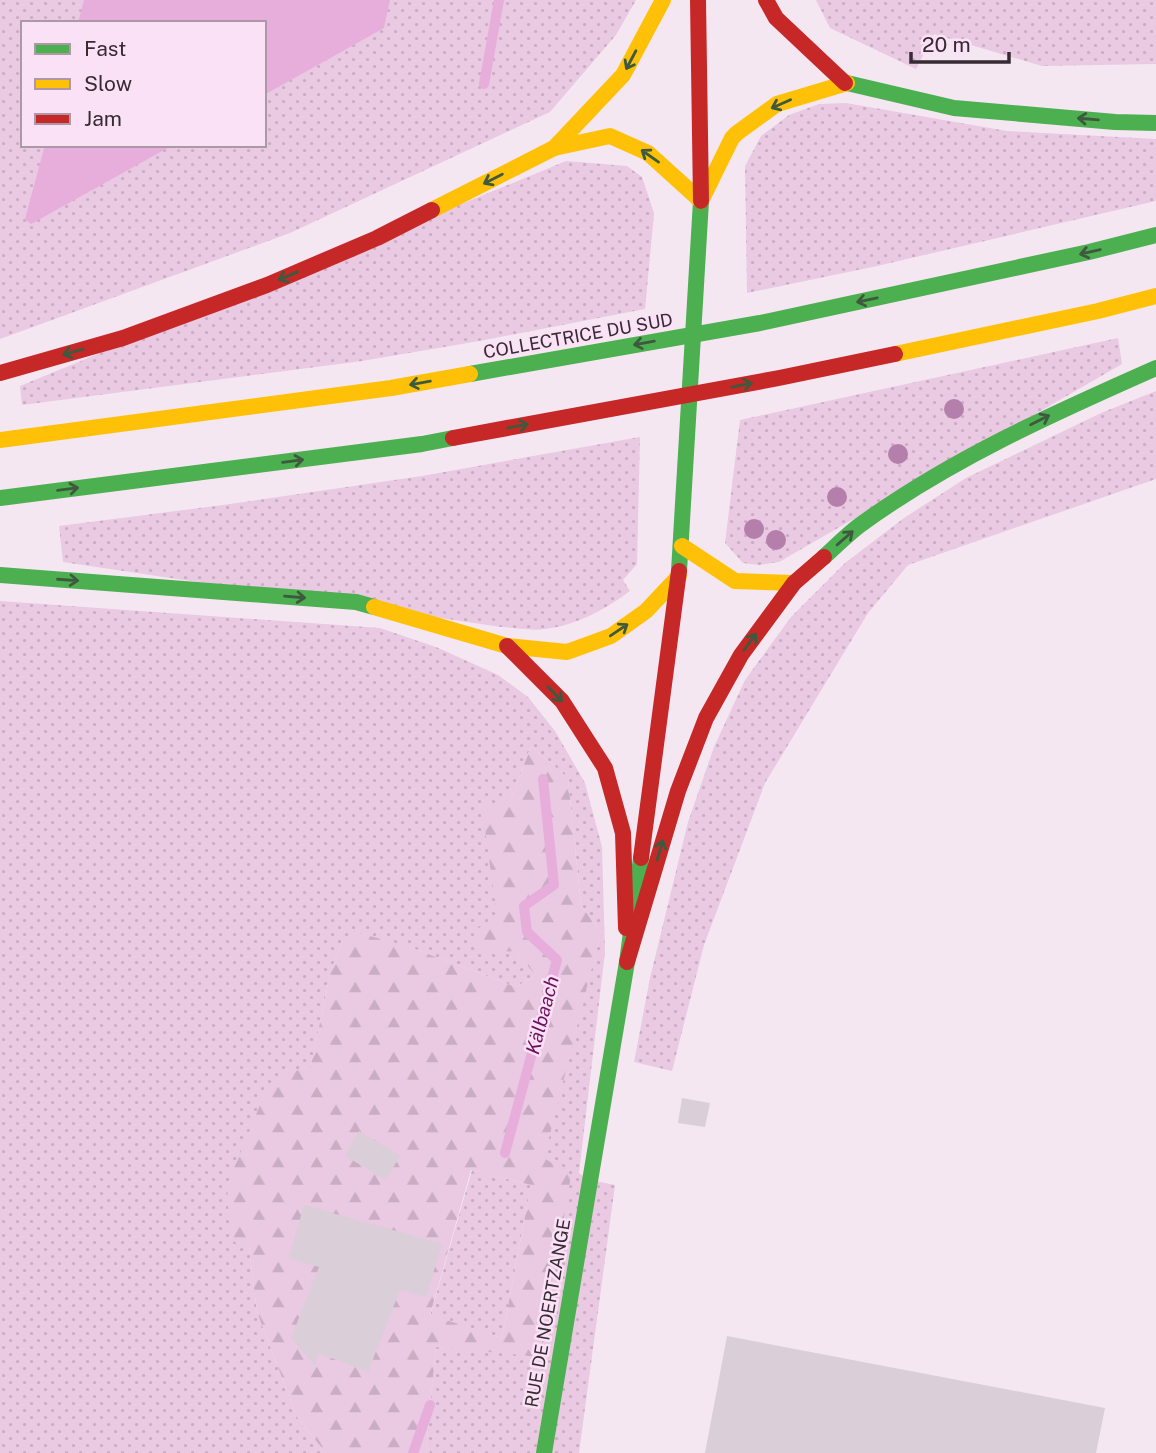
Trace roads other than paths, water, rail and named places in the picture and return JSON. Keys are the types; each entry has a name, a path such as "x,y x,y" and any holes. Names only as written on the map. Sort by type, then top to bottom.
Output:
{"main road":[{"path":"554,148 623,75 663,0"},
{"path":"627,962 682,546 701,201 698,0"},
{"path":"766,0 776,18 845,83"},
{"path":"701,201 737,133 777,104 845,83 954,108 1115,122 1156,122"},
{"path":"0,373 123,338 267,285 377,238 554,148 610,136 649,153 701,201"},
{"name":"COLLECTRICE DU SUD","path":"0,440 391,388 760,323 1156,235"},
{"path":"0,498 422,444 779,378 1098,311 1156,296"},
{"path":"627,962 678,791 706,718 741,655 794,583 859,526 941,472 1047,416 1156,368"},
{"path":"682,546 736,581 794,583"},
{"path":"0,575 356,602 507,646 567,652 611,636 646,611 679,576"},
{"path":"507,646 562,701 605,768 623,833 627,962"},
{"name":"RUE DE NOERTZANGE","path":"544,1453 627,962"}],"waterway":[{"name":"Kälbaach","path":"484,84 499,0"},
{"name":"Kälbaach","path":"505,1153 557,960 527,932 524,906 554,885 543,779"},
{"name":"Kälbaach","path":"413,1453 430,1405"}]}
